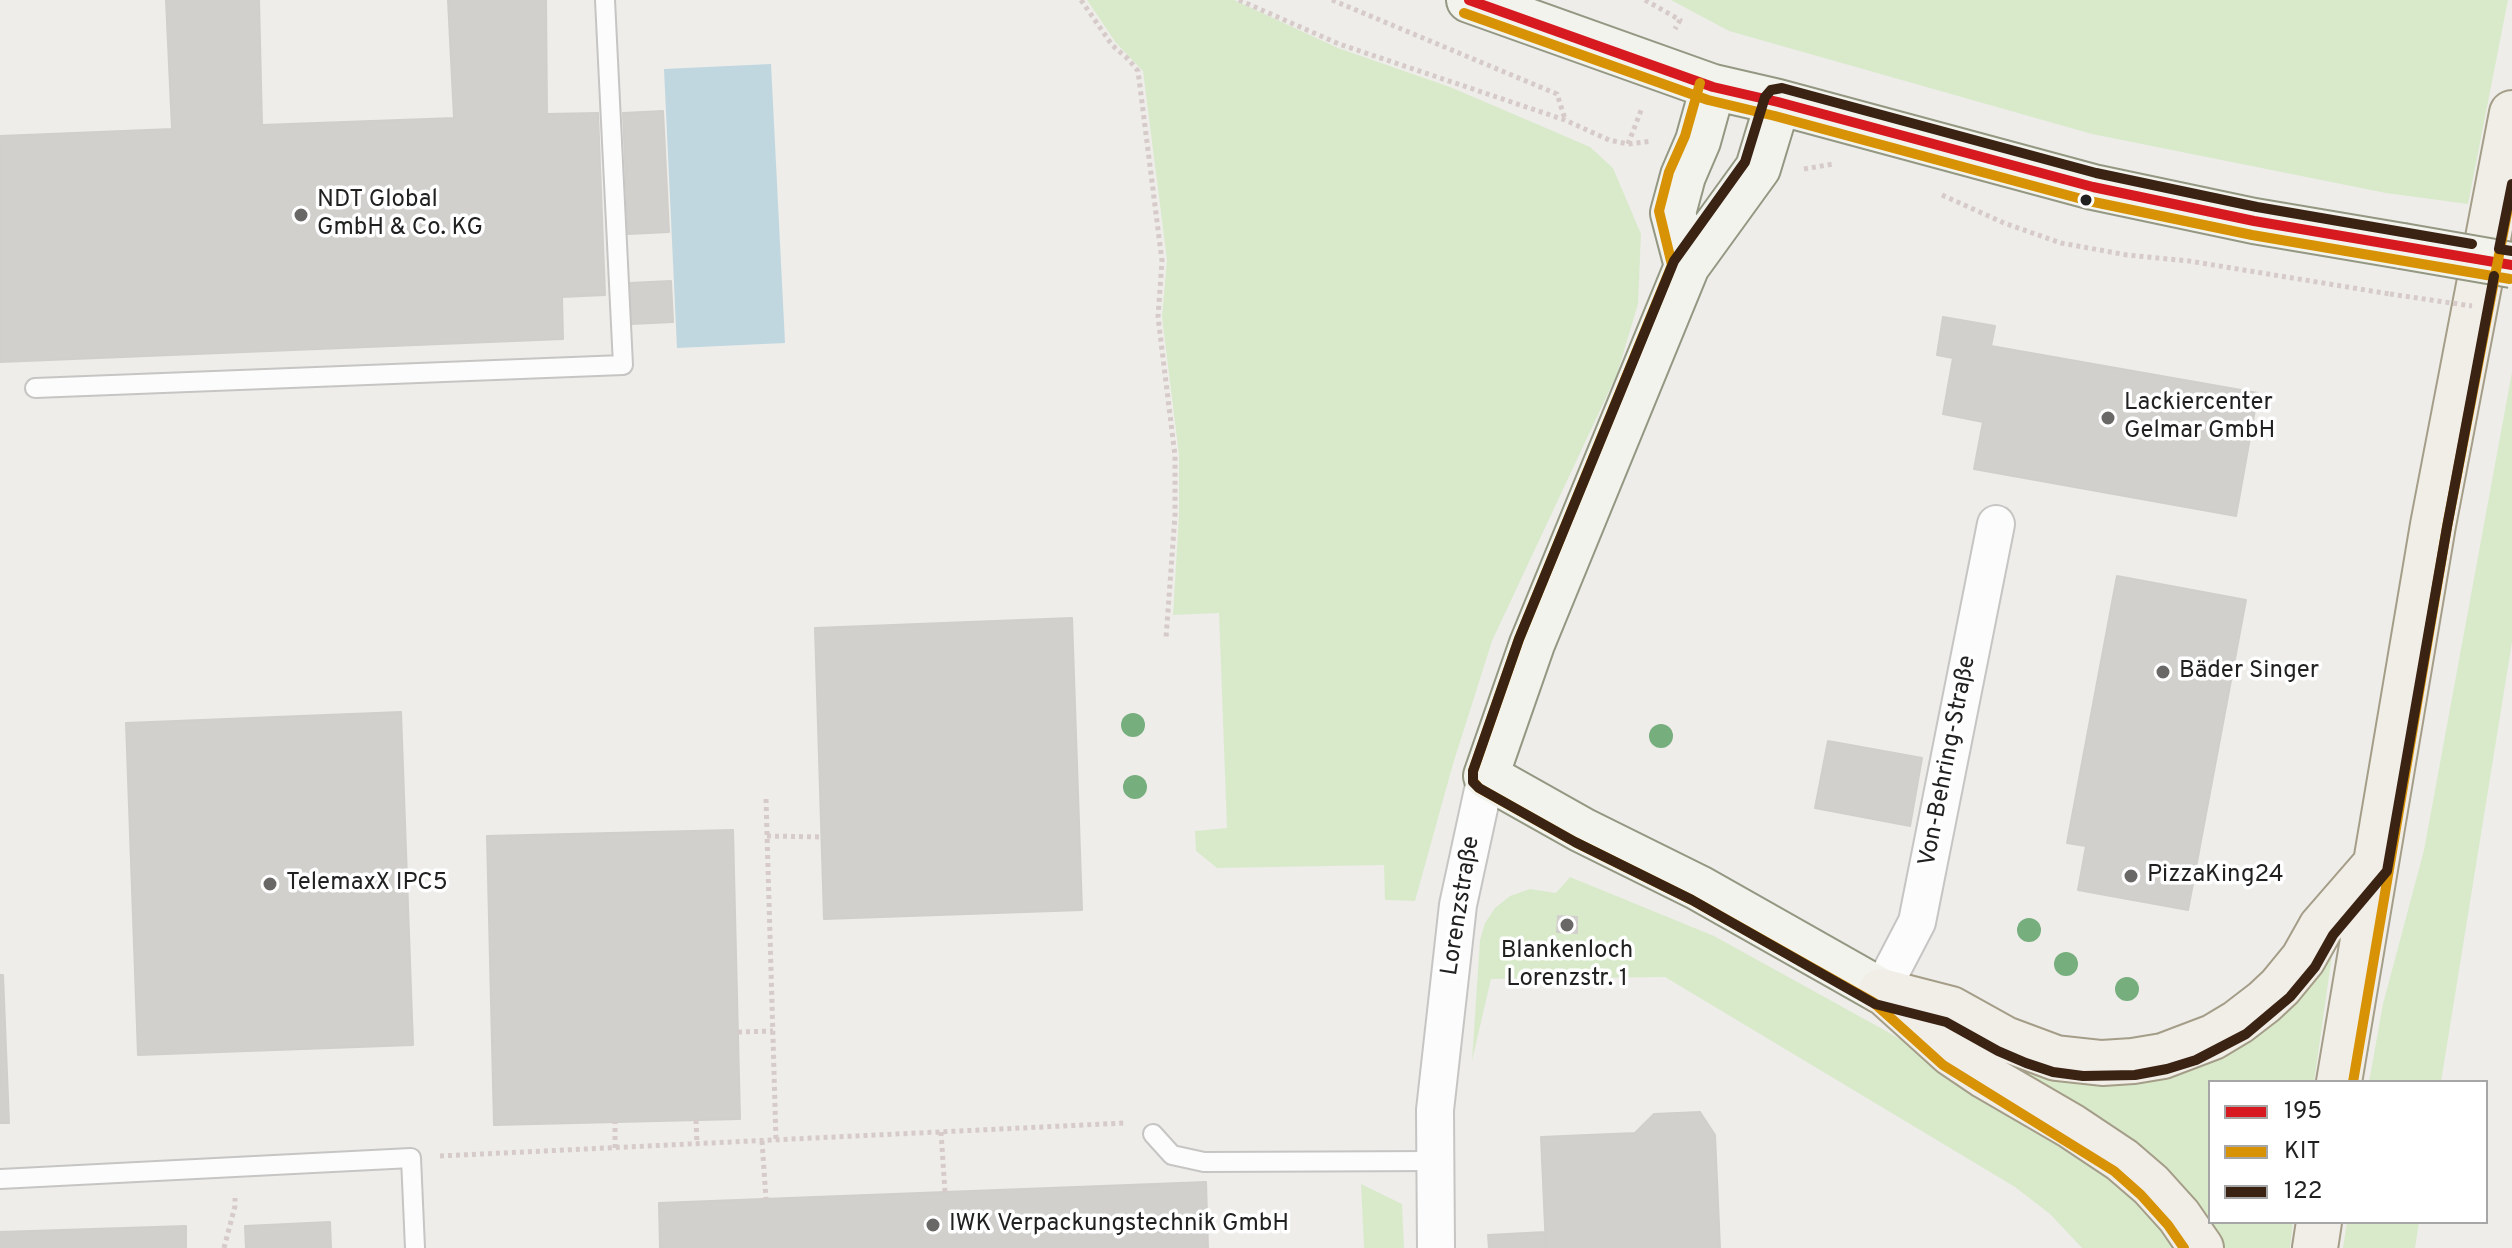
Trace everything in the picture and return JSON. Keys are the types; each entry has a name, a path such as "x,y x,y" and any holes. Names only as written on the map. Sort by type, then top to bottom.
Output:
{"main road":[{"path":"1469,0 1713,87 2093,187 2254,221 2512,265"},
{"path":"1687,266 1673,213 1713,87"},
{"name":"Lorenzstraße","path":"1486,776 1532,644 1687,266 1758,168 1778,102"},
{"path":"2339,1080 2435,510 2512,113"},
{"path":"1486,776 1582,830 1699,888 1881,991 1951,1053 2122,1160 2151,1185 2179,1216 2201,1248"},
{"path":"1881,991 1951,1009 2005,1039 2056,1058 2102,1063 2163,1056 2213,1037 2264,1002 2303,959 2321,927 2374,866"},
{"path":"2315,1248 2319,1224"}],"street":[{"name":"Von-Behring-Straße","path":"1881,991 1917,922 1996,524"},
{"name":"Lorenzstraße","path":"1436,1248 1435,1110 1458,905 1486,776"}],"lane":[{"path":"35,388 623,365 605,0"},
{"path":"1153,1134 1172,1155 1204,1162 1436,1161"},
{"path":"0,1179 411,1158 415,1248"}],"path":[{"path":"1081,0 1112,45 1138,71 1162,261 1158,317 1175,456 1175,515 1166,638"},
{"path":"1239,0 1339,44 1565,120 1609,140 1628,144 1698,141"},
{"path":"1332,0 1557,94 1565,120"},
{"path":"2390,294 2481,308"},
{"path":"766,799 776,1140"},
{"path":"767,836 822,837"},
{"path":"738,1032 773,1031"},
{"path":"696,1120 697,1144"},
{"path":"615,1122 615,1148"},
{"path":"411,1158 1137,1123"},
{"path":"941,1132 945,1192"},
{"path":"762,1141 766,1199"},
{"path":"224,1248 235,1206 234,1167"}],"green space":[{"path":"1087,0 1234,0 1338,48 1450,87 1590,147 1613,168 1641,234 1638,304 1617,374 1492,641 1453,764 1415,901 1385,900 1384,865 1217,868 1196,851 1195,831 1227,828 1219,613 1173,615 1179,455 1162,317 1167,260 1143,71 1116,43"},
{"path":"1671,0 2508,0 2468,204 2386,193 2092,134 1729,31"},
{"path":"2512,372 2512,642 2441,1080 2369,1080 2383,1004 2424,850"},
{"path":"1570,877 1714,936 1886,1031 2070,1140 2110,1170 2180,1248 2082,1248 2050,1214 2015,1187 1665,977 1491,979 1472,1061 1480,940 1485,923 1495,908 1510,896 1530,889 1556,893"},
{"path":"2333,948 2314,1080 2208,1080 2208,1224 2293,1224 2290,1248 2223,1248 2211,1227 1985,1058 2116,1081"},
{"path":"1361,1184 1402,1204 1404,1248 1364,1248"},
{"path":"2347,1224 2419,1224 2415,1248 2343,1248"}],"water":[{"path":"771,64 785,343 677,348 664,69"}],"building":[{"name":"NDT Global GmbH & Co. KG","path":"166,0 259,0 262,125 454,118 448,0 546,0 547,114 598,113 605,295 562,297 563,339 0,362 0,136 172,129"},
{"path":"663,111 669,232 628,234 623,113"},
{"path":"671,281 673,322 631,324 629,283"},
{"name":"Lackiercenter Gelmar GmbH","path":"1943,317 1995,326 1991,346 2258,393 2236,516 1974,469 1983,422 1943,414 1953,358 1937,355"},
{"path":"2117,576 2246,600 2188,910 2078,890 2086,846 2067,843"},
{"path":"1072,618 1082,910 824,919 815,628"},
{"name":"TelemaxX IPC5","path":"401,712 413,1045 138,1055 126,723"},
{"path":"1828,741 1922,758 1910,826 1815,808"},
{"path":"733,830 740,1119 494,1125 487,836"},
{"name":"Blankenloch Lorenzstr. 1","path":"1558,916 1577,917 1577,933 1557,932"},
{"path":"0,975 3,975 9,1123 0,1123"},
{"path":"1700,1112 1715,1135 1720,1248 1546,1248 1541,1137 1635,1133 1654,1114"},
{"name":"IWK Verpackungstechnik GmbH","path":"1206,1182 1208,1248 660,1248 659,1203"},
{"path":"330,1222 331,1248 246,1248 245,1226"},
{"path":"186,1226 186,1248 0,1248 0,1232"},
{"path":"1545,1232 1546,1248 1489,1248 1488,1235"}],"transit line":[{"name":"195","path":"1469,0 1713,87 2093,187 2254,221 2512,265"},
{"name":"KIT","path":"1464,13 1708,100 2089,201 2252,235 2510,279"},
{"name":"KIT","path":"1700,83 1659,211 1672,265 1519,639 1473,771 1473,781 1479,788 1575,842 1692,900 1873,1002 1943,1065 2114,1171 2141,1195 2184,1248"},
{"name":"122","path":"2472,244 2257,207 2096,173 1782,88 1771,90 1765,97 1745,162 1674,261 1519,639 1473,771 1473,782 1575,842 1692,900 1875,1004 1946,1022 2026,1063 2053,1072 2083,1076 2135,1075 2196,1060 2246,1034 2290,997 2315,967 2333,935 2387,871 2494,276"},
{"name":"122","path":"2512,184 2499,249 2512,251"},
{"name":"KIT","path":"2353,1080 2447,527 2512,187"}],"place":[{"name":"NDT Global GmbH & Co. KG","path":"301,215"},
{"name":"Lackiercenter Gelmar GmbH","path":"2108,418"},
{"name":"Bäder Singer","path":"2163,672"},
{"name":"PizzaKing24","path":"2131,876"},
{"name":"TelemaxX IPC5","path":"270,884"},
{"name":"Blankenloch Lorenzstr. 1","path":"1567,925"},
{"name":"IWK Verpackungstechnik GmbH","path":"933,1225"}]}
